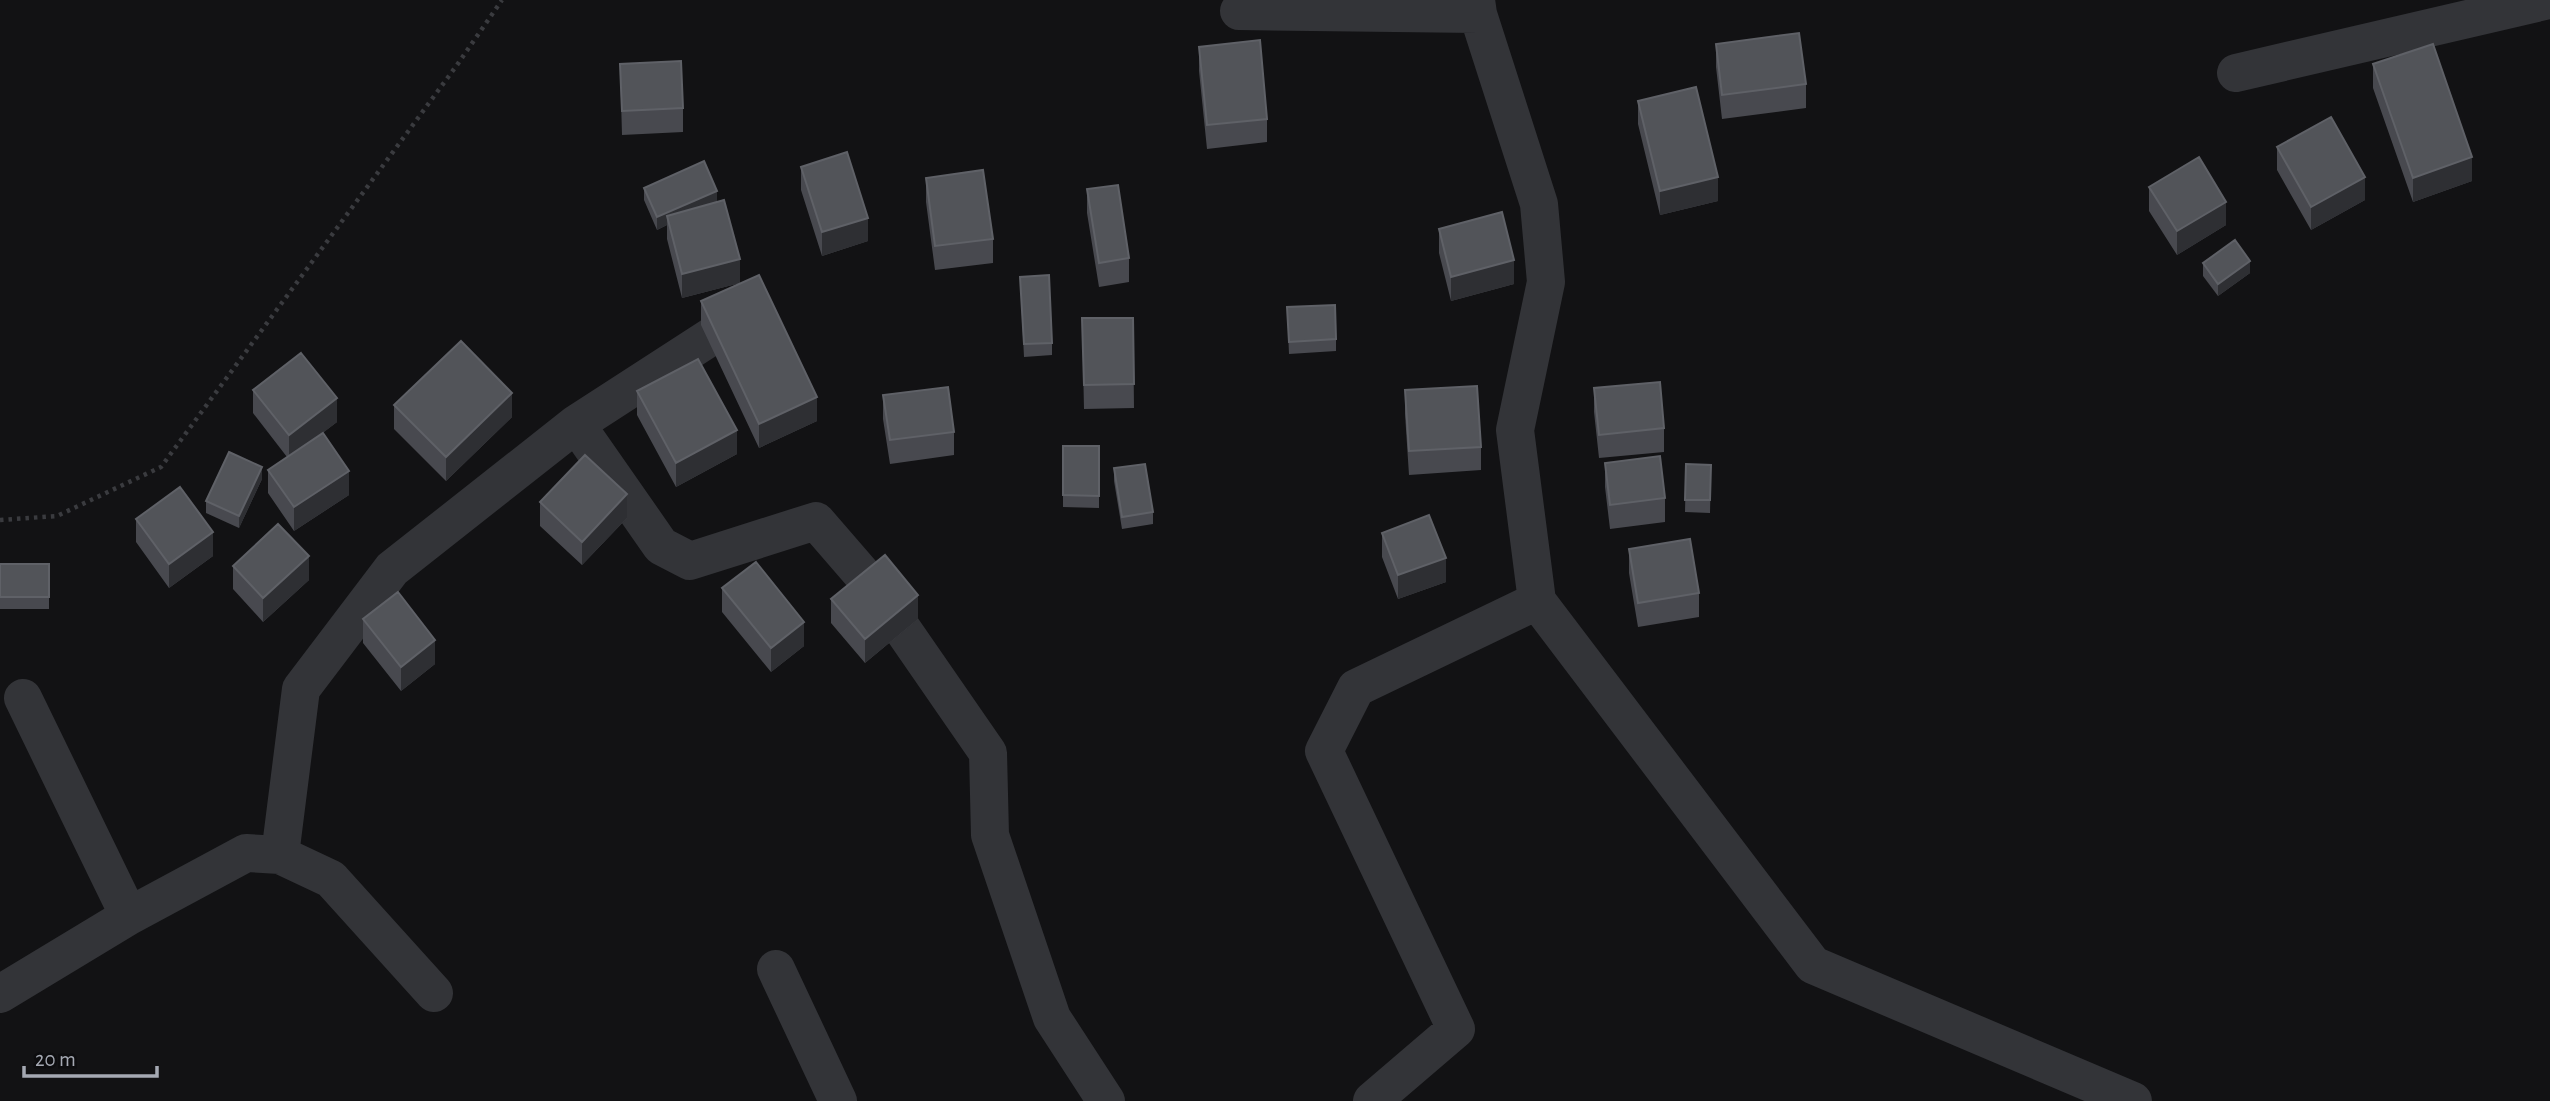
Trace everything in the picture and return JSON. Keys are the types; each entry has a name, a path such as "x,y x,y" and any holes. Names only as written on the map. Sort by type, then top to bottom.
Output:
{"street":[{"path":"2236,73 2549,0"},
{"path":"1239,12 1477,7 1539,204 1546,282 1515,430 1537,601 1813,965 2133,1101"},
{"path":"280,855 301,689 391,569 576,424 712,336"},
{"path":"576,424 661,546 690,561 816,521 874,587 988,753 990,835 1052,1018 1106,1101"},
{"path":"1372,1101 1457,1029 1324,751 1356,688 1537,601"},
{"path":"23,698 129,916"},
{"path":"0,994 129,916 246,853 280,855 331,879 434,993"},
{"path":"776,969 838,1101"}],"path":[{"path":"0,520 57,516 161,467 502,0"}],"building":[{"path":"1799,33 1806,84 1722,95 1716,44"},
{"path":"1260,40 1267,119 1207,125 1199,47"},
{"path":"2433,44 2472,157 2413,178 2373,64"},
{"path":"681,61 683,108 622,111 620,64"},
{"path":"1696,87 1718,177 1660,191 1638,101"},
{"path":"2331,117 2365,177 2311,207 2277,147"},
{"path":"847,152 868,218 822,232 801,167"},
{"path":"2199,157 2226,202 2177,231 2149,187"},
{"path":"704,161 717,191 657,217 644,188"},
{"path":"983,170 993,239 935,246 926,178"},
{"path":"1118,185 1129,258 1099,263 1087,189"},
{"path":"724,200 740,259 682,274 667,216"},
{"path":"1502,212 1514,260 1451,277 1439,229"},
{"path":"2235,240 2250,261 2218,284 2203,263"},
{"path":"759,275 817,397 759,424 701,301"},
{"path":"1049,275 1052,343 1024,344 1020,277"},
{"path":"1335,305 1336,339 1289,342 1287,307"},
{"path":"1082,318 1133,318 1134,384 1084,385"},
{"path":"461,341 512,393 446,457 394,405"},
{"path":"301,353 337,398 289,435 253,390"},
{"path":"698,359 737,430 676,463 637,391"},
{"path":"1660,382 1664,428 1599,435 1594,388"},
{"path":"1477,386 1481,447 1409,451 1405,390"},
{"path":"948,387 954,432 890,440 883,395"},
{"path":"323,433 349,471 294,507 268,470"},
{"path":"1063,446 1099,446 1099,496 1063,495"},
{"path":"229,452 262,467 239,516 206,501"},
{"path":"585,455 627,494 582,542 540,502"},
{"path":"1660,456 1665,498 1610,505 1605,463"},
{"path":"1145,464 1153,512 1122,517 1114,468"},
{"path":"1686,464 1711,465 1710,500 1685,500"},
{"path":"180,487 213,532 169,564 136,519"},
{"path":"1429,515 1446,558 1398,575 1382,533"},
{"path":"278,524 309,556 263,598 233,566"},
{"path":"1690,539 1699,593 1638,603 1629,549"},
{"path":"885,555 918,595 865,639 831,599"},
{"path":"756,562 804,622 771,648 722,588"},
{"path":"0,564 49,564 49,597 0,597"},
{"path":"398,592 435,640 401,667 363,619"}]}
